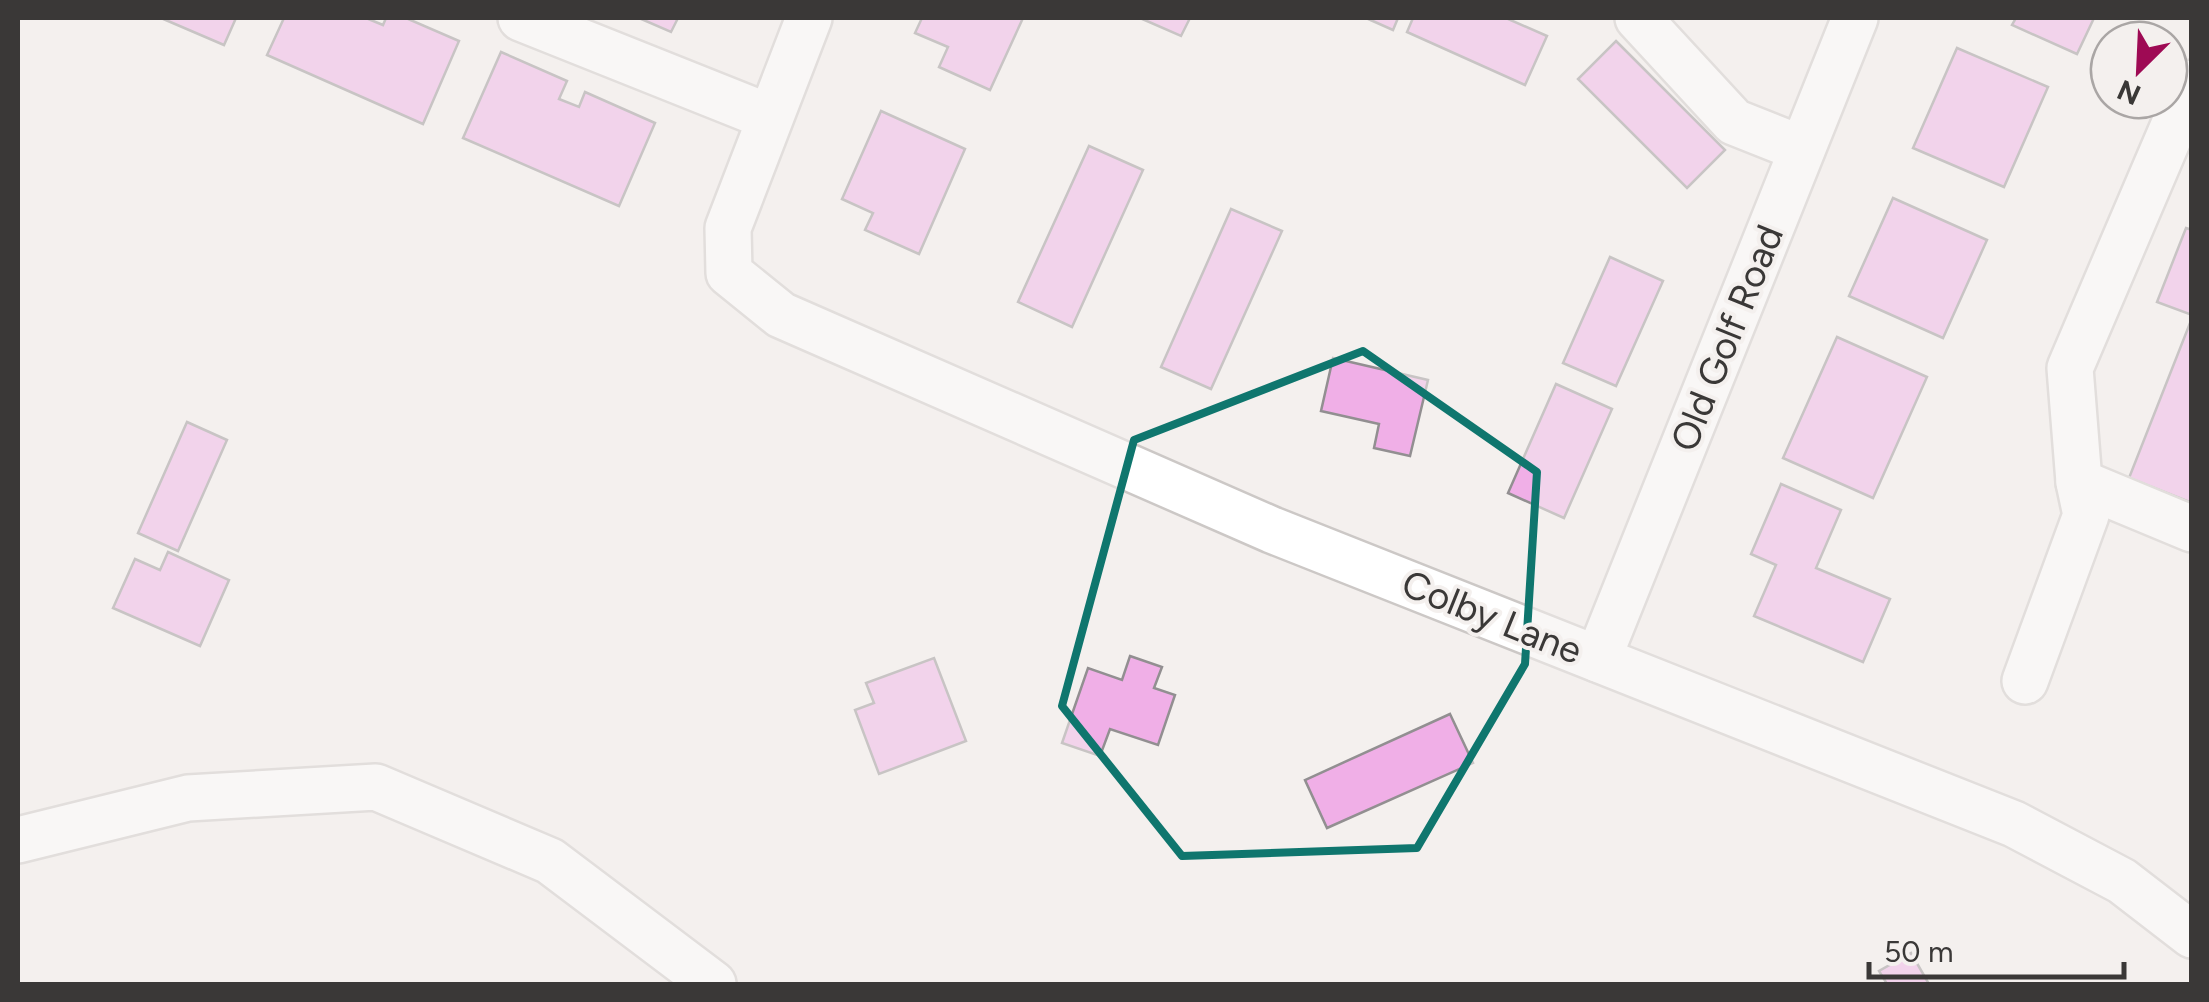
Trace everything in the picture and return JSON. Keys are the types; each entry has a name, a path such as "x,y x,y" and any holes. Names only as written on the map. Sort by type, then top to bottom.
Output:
{"street":[{"path":"521,18 769,117 809,18"},
{"path":"1638,18 1734,122 1802,149"},
{"name":"Old Golf Road","path":"1598,658 1855,18"},
{"path":"2025,681 2086,514 2079,482 2070,368 2192,82"},
{"name":"Colby Lane","path":"769,117 728,228 729,273 782,314 1272,530 2014,824 2122,881 2192,936"},
{"path":"2079,482 2192,530"},
{"path":"18,840 188,798 376,786 550,861 704,983"}],"highlighted area":[{"path":"1363,351 1537,472 1525,664 1417,848 1182,856 1062,706 1134,440"}],"building":[{"path":"161,18 236,18 224,45"},
{"path":"284,18 366,18 383,25 386,18 406,18 459,41 423,124 267,55"},
{"path":"639,18 678,18 671,32"},
{"path":"922,18 1023,18 990,90 939,67 948,47 915,33"},
{"path":"1140,18 1190,18 1181,36"},
{"path":"1366,18 1398,18 1393,30"},
{"path":"1413,18 1506,18 1547,36 1525,85 1407,32"},
{"path":"2016,18 2094,18 2089,20 2077,54 2012,25"},
{"path":"1616,41 1725,150 1687,188 1578,79"},
{"path":"1957,48 2048,87 2004,187 1913,148"},
{"path":"501,52 567,81 559,99 579,107 585,92 655,123 619,206 463,138"},
{"path":"881,111 965,149 919,254 865,230 873,213 842,199"},
{"path":"1089,146 1143,170 1072,327 1018,302"},
{"path":"1893,198 1987,240 1943,338 1849,296"},
{"path":"1231,209 1282,231 1211,389 1161,367"},
{"path":"2186,228 2192,230 2192,315 2157,302"},
{"path":"1610,257 1663,281 1616,386 1563,363"},
{"path":"2192,318 2192,503 2129,478"},
{"path":"1837,337 1927,377 1873,498 1783,458"},
{"path":"1333,358 1428,380 1410,456 1374,448 1379,424 1321,411"},
{"path":"1556,384 1612,409 1564,518 1508,493"},
{"path":"187,422 227,440 178,551 138,533"},
{"path":"1781,484 1841,510 1816,568 1890,599 1863,662 1754,616 1776,565 1751,554"},
{"path":"168,552 229,580 200,646 113,608 135,559 160,570"},
{"path":"1130,656 1162,667 1154,688 1175,695 1158,745 1110,729 1100,756 1062,743 1088,668 1122,680"},
{"path":"934,658 966,741 879,774 855,710 874,703 866,683"},
{"path":"1450,714 1473,763 1327,828 1305,780"},
{"path":"1911,953 1929,984 1887,984 1879,971"}]}
